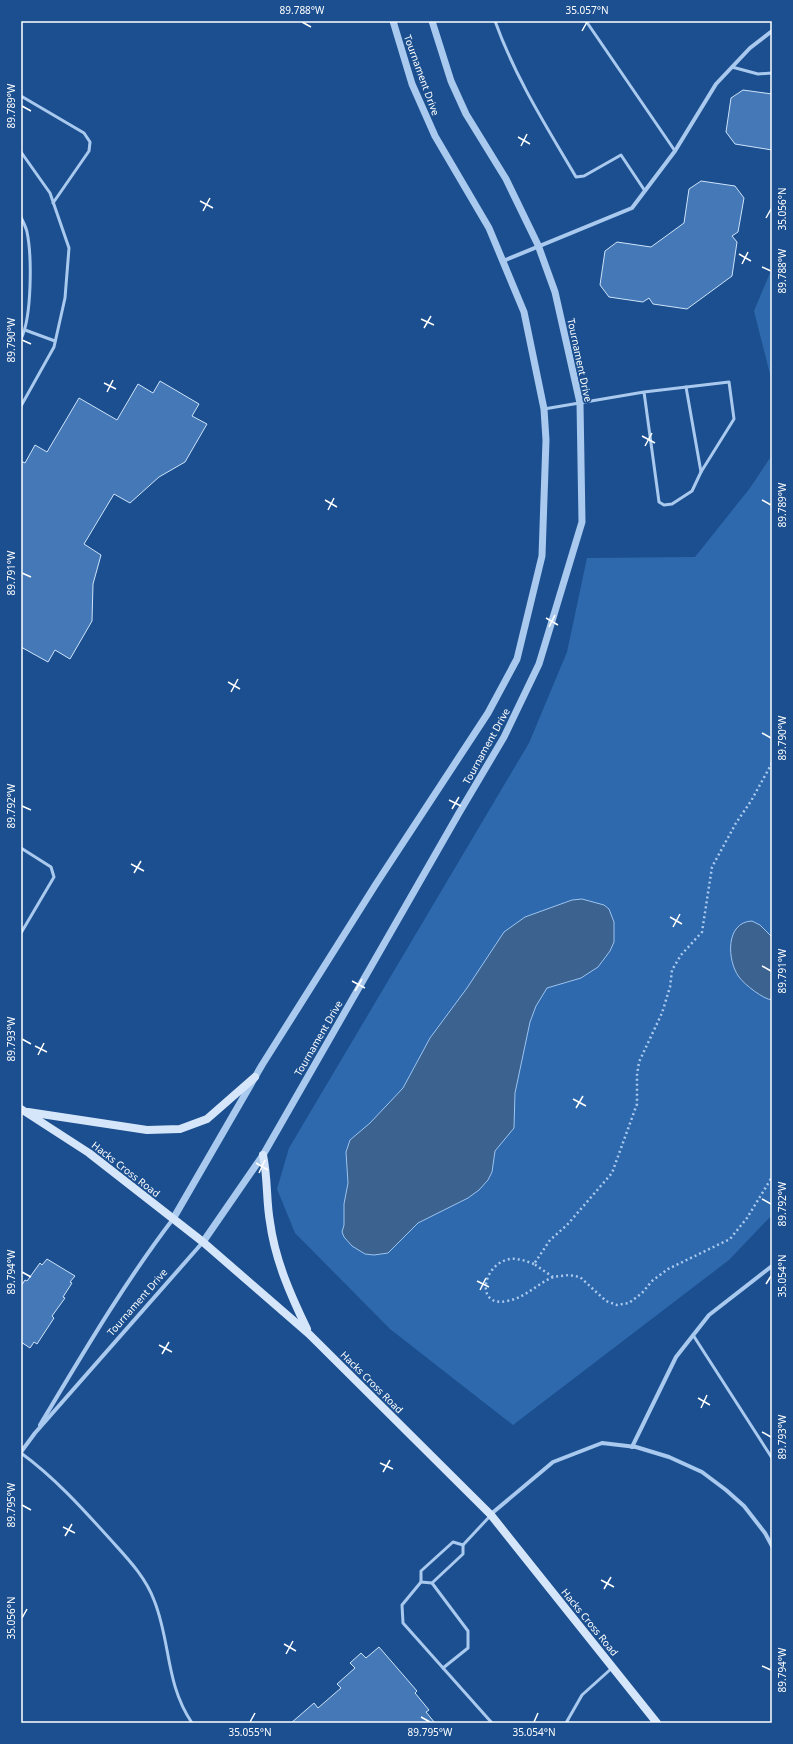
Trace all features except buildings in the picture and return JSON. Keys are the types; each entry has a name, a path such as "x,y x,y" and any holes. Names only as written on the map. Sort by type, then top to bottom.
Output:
{"main road":[{"path":"23,1110 147,1130 180,1129 207,1119 255,1077"},
{"name":"Hacks Cross Road","path":"23,1110 89,1153 203,1242 309,1334 490,1515 657,1723"},
{"path":"263,1156 267,1172 267,1194 270,1223 280,1263 291,1297 309,1334"}],"street":[{"name":"Tournament Drive","path":"35,1433 93,1338 156,1240 173,1219 255,1077 372,891 488,713 517,659 542,556 546,440 544,409 524,312 490,228 435,136 412,84 393,21"},
{"name":"Tournament Drive","path":"21,1452 35,1433 203,1242 263,1156 504,737 539,664 582,522 580,403 555,292 538,245 506,179 466,114 451,80 432,21"},
{"path":"503,261 538,245 632,208 674,151 716,84 750,48 772,31"},
{"path":"632,1447 676,1357 693,1335 709,1315 772,1266"},
{"path":"490,1515 553,1462 602,1443 632,1447 669,1456 702,1472 744,1506 765,1533 772,1546"}],"lane":[{"path":"495,21 506,52 527,95 576,177 584,176 621,155 645,191"},
{"path":"586,21 674,151"},
{"path":"732,67 758,74 772,73"},
{"path":"21,96 84,132 90,142 89,151 53,203"},
{"path":"21,152 50,194 69,248 65,298 54,348 21,406"},
{"path":"21,217 27,231 30,283 25,330 21,339"},
{"path":"25,330 55,341"},
{"path":"544,409 644,392 729,382 734,420 701,472 692,491 672,504 664,505 659,502 644,392"},
{"path":"686,387 701,472"},
{"path":"21,848 51,867 54,877 21,934"},
{"path":"693,1335 772,1458"},
{"path":"21,1452 40,1467 87,1514 133,1564 147,1584 159,1615 175,1687 182,1707 192,1723"},
{"path":"432,1583 463,1554 463,1545 490,1515"},
{"path":"463,1545 453,1542 421,1570 421,1582 402,1605 403,1622 492,1723"},
{"path":"421,1582 432,1583 468,1631 468,1648 444,1668"},
{"path":"566,1723 582,1695 613,1667"}],"path":[{"path":"534,1264 538,1255 550,1240 568,1225 612,1173 637,1104 637,1075 639,1062 662,1013 670,987 672,970 681,955 702,932 712,867 772,763"},
{"path":"553,1277 534,1264 515,1259 500,1262 495,1266 488,1277 486,1290 488,1296 495,1301 508,1301 528,1293 553,1277 569,1275 580,1277 606,1301 618,1305 630,1303 642,1294 652,1281 668,1269 730,1239 747,1218 772,1178"}],"shaded area":[{"path":"772,268 772,382 754,311"},
{"path":"772,455 772,1215 729,1260 513,1425 390,1329 295,1233 277,1189 289,1148 529,743 567,652 587,558 695,557 750,488"},
{"path":"582,899 604,905 609,909 614,922 614,942 610,951 598,967 581,978 547,988 536,1006 530,1022 515,1093 514,1128 495,1151 492,1172 488,1180 479,1190 468,1198 418,1223 388,1253 374,1255 365,1254 352,1246 344,1237 342,1232 344,1225 344,1204 348,1183 346,1152 350,1140 370,1123 403,1088 430,1038 467,988 504,932 525,917 572,900"},
{"path":"752,921 760,925 772,937 772,1000 759,994 745,984 739,977 732,962 731,943 733,935 737,928 743,923"}]}
